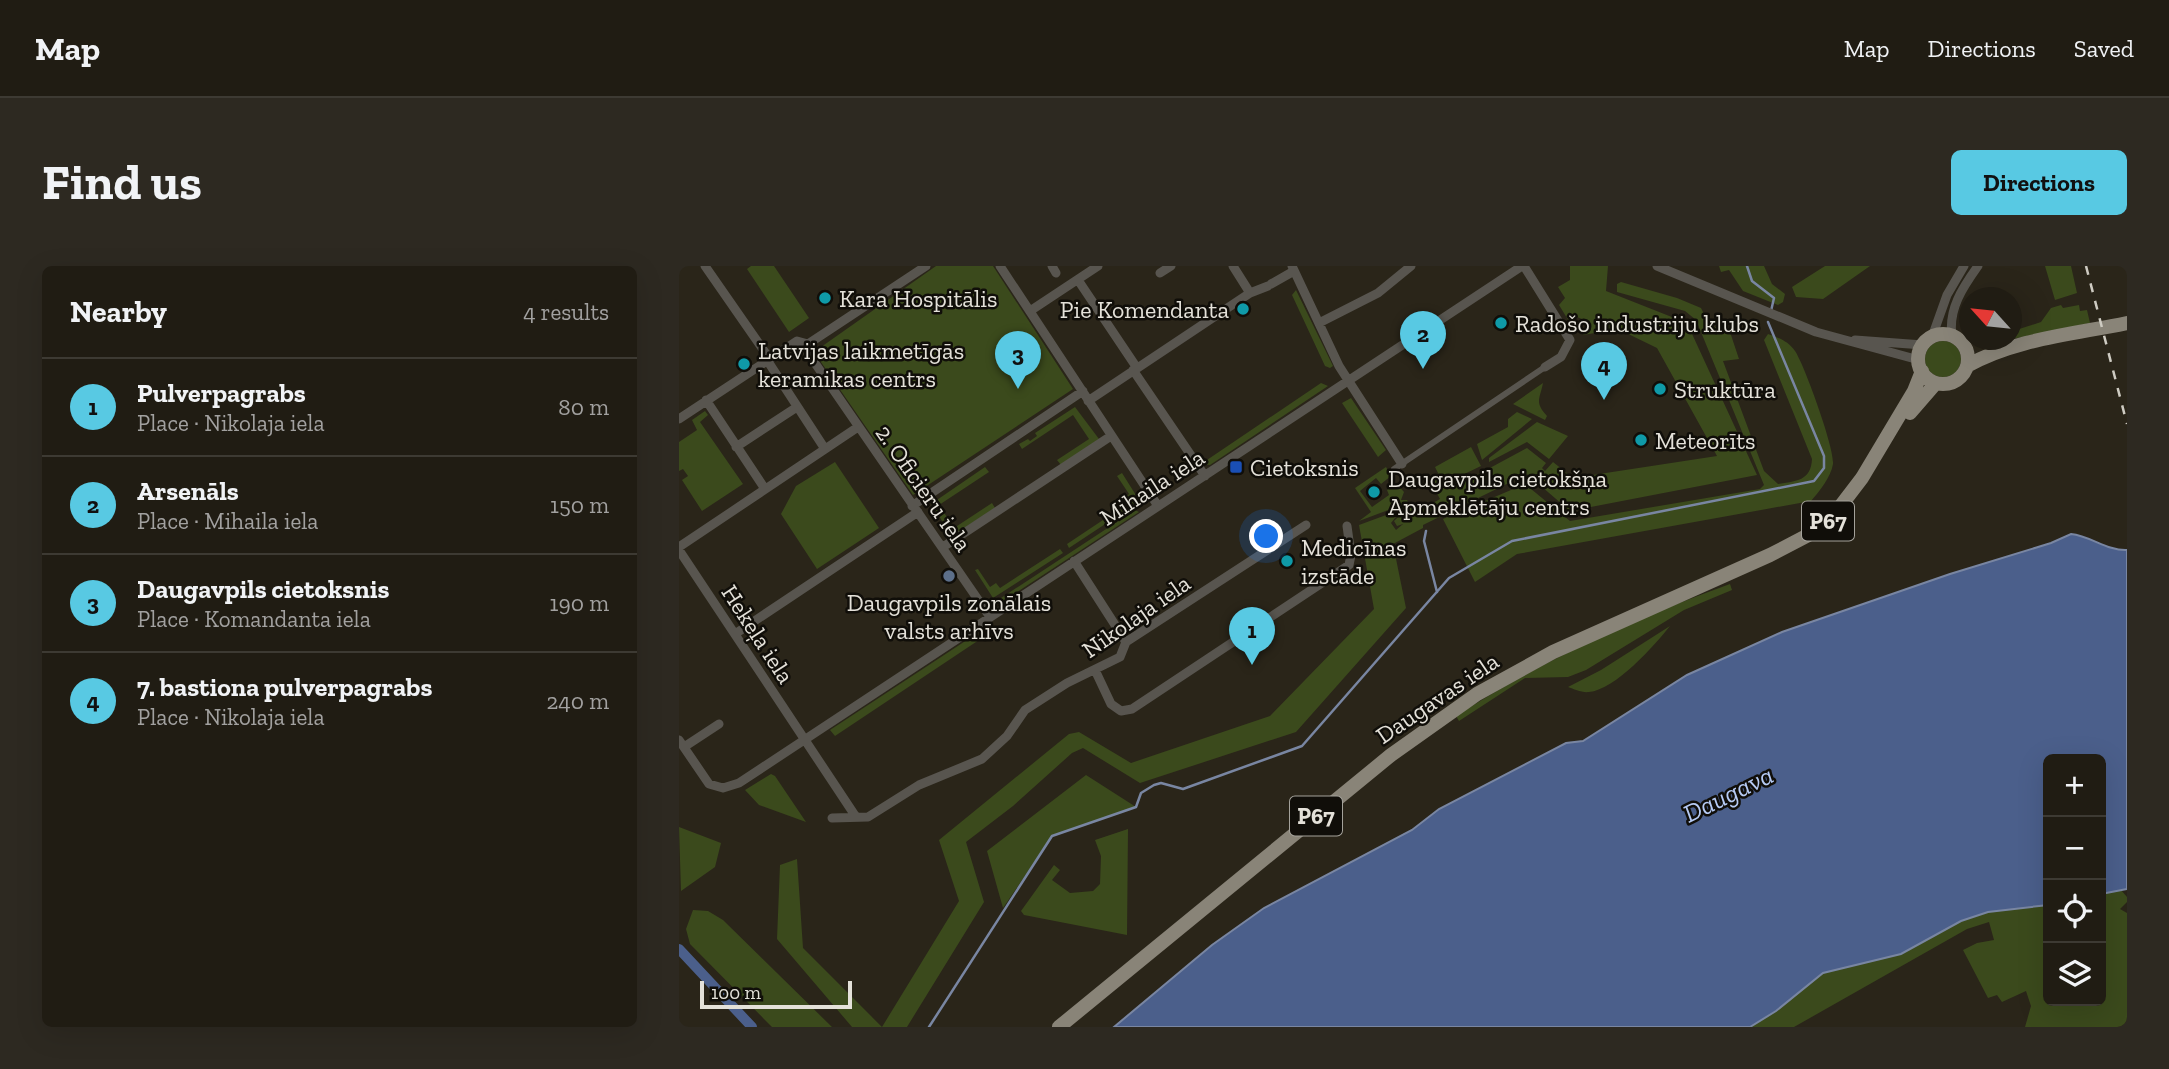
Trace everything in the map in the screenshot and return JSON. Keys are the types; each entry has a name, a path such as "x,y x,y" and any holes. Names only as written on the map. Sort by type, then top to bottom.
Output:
{"main road":[{"name":"P67","path":"1936,383 1954,382 1967,366 1990,355 2038,341 2127,323"},
{"path":"1927,341 1952,336 1959,342"},
{"name":"P67","path":"1920,366 1927,341"},
{"name":"P67","path":"2022,342 2038,341"},
{"path":"1965,350 1967,366"},
{"path":"1920,366 1936,383"},
{"name":"Daugavas iela","path":"1059,1027 1340,796 1443,717 1495,683 1553,652 1804,538 1836,512 1870,464 1915,391 1920,366"},
{"name":"Daugavas iela","path":"1870,464 1936,383"}],"street":[{"path":"705,266 825,449"},
{"path":"679,419 797,341 808,344 926,266"},
{"path":"1000,266 1158,506"},
{"path":"1030,311 1098,266"},
{"path":"1160,273 1171,266"},
{"path":"1233,266 1250,293"},
{"path":"1319,323 1378,293 1400,270 1411,266"},
{"path":"1088,401 1250,293 1269,285 1293,268 1347,381 1398,467 1561,357 1570,340 1523,266"},
{"name":"Mihaila iela","path":"682,743 709,784 723,788 739,783 1523,266"},
{"path":"1657,266 1799,326 1920,366"},
{"path":"1840,340 1927,341 1947,295 1964,266"},
{"path":"1952,336 1955,305 1978,266"},
{"path":"1078,279 1205,476"},
{"name":"2. Oficieru iela","path":"808,344 809,353 990,617"},
{"path":"735,634 1083,391"},
{"path":"706,400 765,489"},
{"path":"736,447 797,407"},
{"path":"679,548 858,426"},
{"path":"943,547 1111,436"},
{"name":"Nikolaja iela","path":"832,818 868,817 919,785 982,759 1007,736 1025,710 1067,683 1120,657 1126,642 1306,525"},
{"path":"1095,670 1111,704 1121,711 1132,709 1349,565 1351,555 1347,526"},
{"name":"Hekeļa iela","path":"679,548 803,740"},
{"path":"1074,561 1126,642"},
{"path":"682,743 719,724"},
{"path":"803,740 856,817"}],"green space":[{"path":"751,266 774,266 809,318 789,332 747,269"},
{"path":"936,266 993,266 1073,389 913,495 814,352"},
{"path":"1570,266 1608,266 1606,291 1687,323 1757,475 1570,511 1527,474 1423,525 1423,528 1393,544 1406,608 1296,732 1140,783 1083,748 1072,753 1013,806 966,842 984,902 907,1027 882,1027 959,901 939,840 1069,734 1079,732 1131,763 1270,716 1374,609 1359,525 1397,511 1400,512 1391,523 1396,530 1403,524 1397,526 1394,521 1405,510 1399,506 1359,521 1371,512 1355,488 1386,467 1391,476 1381,484 1376,478 1360,491 1372,507 1389,495 1387,490 1396,483 1404,492 1401,500 1407,500 1415,513 1440,499 1433,486 1438,473 1435,467 1471,447 1481,466 1452,480 1453,487 1484,471 1489,478 1491,476 1488,469 1527,448 1546,463 1542,468 1545,471 1553,462 1573,478 1717,456 1657,348 1618,329 1583,335 1587,321 1577,317 1570,323 1559,305 1565,298 1558,287 1570,280"},
{"path":"1719,266 1764,266 1772,284 1785,294 1783,302 1778,305 1743,291 1729,270 1721,272"},
{"path":"1825,266 1870,266 1823,299 1796,297 1792,287"},
{"path":"2045,266 2071,266 2077,293 2055,300"},
{"path":"1621,282 1701,308 1709,324 1731,335 1739,359 1723,361 1764,471 1778,484 1806,476 1812,459 1764,340 1768,334 1789,345 1795,351 1805,372 1824,425 1832,455 1830,474 1811,501 1517,554 1475,582 1443,519 1525,484 1570,521 1760,489 1764,485 1696,320 1685,311 1617,292 1617,284"},
{"path":"1296,290 1333,366 1330,368 1325,366 1292,295"},
{"path":"2079,305 2080,311 2087,310 2090,323 2022,337 2022,328 2041,322 2051,308"},
{"path":"1943,341 1955,347 1961,359 1955,371 1943,377 1931,371 1925,359 1931,347"},
{"path":"1321,383 1328,386 1210,465 1201,464"},
{"path":"1543,383 1539,400 1540,407 1547,416 1545,420 1513,404"},
{"path":"1351,398 1386,450 1378,457 1342,403"},
{"path":"1075,407 1099,439 1061,465 1057,460 1089,439 1073,415 1022,449 1019,444 1028,439 1030,441 1037,436 1035,433"},
{"path":"705,411 708,415 700,422 743,484 702,511 682,480 688,476 683,469 679,471 679,442 697,430 692,420"},
{"path":"1517,412 1532,419 1482,460 1477,444 1508,427 1508,419"},
{"path":"1537,422 1568,436 1549,459 1527,442 1489,462 1489,458"},
{"path":"835,462 879,528 817,569 781,514 796,486"},
{"path":"985,467 989,472 939,505 954,528 992,503 995,508 952,536 931,504"},
{"path":"1122,473 1139,500 1137,503 1069,548 1067,544 1127,504 1123,499 1129,494 1117,476"},
{"path":"1135,510 1139,512 999,604 998,600"},
{"path":"1060,549 1063,553 993,598 975,570 978,569 990,587 996,583 1000,588"},
{"path":"1730,584 1732,590 1684,610 1586,670 1568,677 1525,678 1459,721 1456,716 1521,677 1589,642"},
{"path":"1670,626 1634,665 1611,684 1589,692 1568,687 1601,670"},
{"path":"976,634 979,640 835,736 830,730"},
{"path":"771,774 806,822 759,805 745,790"},
{"path":"1086,775 1136,807 1052,836 1003,908 987,851"},
{"path":"679,827 721,843 715,867 681,891"},
{"path":"1128,829 1127,935 1024,915 1021,911 1054,865 1060,870 1052,880 1070,893 1093,891 1100,884 1101,856 1095,840"},
{"path":"797,859 803,948 882,1027 852,1027 777,939 780,865"},
{"path":"2121,890 2127,897 2127,902 2120,909 2127,913 2127,1027 2025,1027 2031,1006 2026,991 2002,1002 1997,995 1988,998 1963,950 1977,943 1994,940 1989,922 1967,929 1794,1027 1750,1027 1776,1011 1823,973 1901,954 1961,921 1988,912 2043,906 2043,1006 2106,1006 2106,893"},
{"path":"693,910 708,911 723,920 832,1027 772,1027 690,944 686,929"}],"water":[{"name":"Daugava","path":"2071,534 2127,550 2127,889 2106,893 2106,754 2043,754 2043,906 1988,912 1961,921 1901,954 1823,973 1776,1011 1750,1027 1114,1027 1212,945 1264,908 1412,830 1439,809 1566,743 1583,741 1687,675 1782,632 1950,574 2051,543"}],"waterway":[{"path":"1747,266 1752,281 1774,298 1771,311"},
{"path":"929,1027 1052,836 1136,807 1141,793 1154,785 1161,783 1183,789 1302,746 1449,578 1512,541 1814,481 1824,468 1824,456 1768,322"},
{"path":"1426,531 1424,541 1437,592"},
{"path":"679,949 752,1027"}],"railway":[{"path":"2086,266 2127,424"}],"place":[{"name":"Kara Hospitālis","path":"825,298"},
{"name":"Pie Komendanta","path":"1243,309"},
{"name":"Radošo industriju klubs","path":"1501,323"},
{"name":"Latvijas laikmetīgās keramikas centrs","path":"744,364"},
{"name":"Arsenāls","path":"1423,369"},
{"name":"Daugavpils cietoksnis","path":"1018,389"},
{"name":"Struktūra","path":"1660,389"},
{"name":"7. bastiona pulverpagrabs","path":"1604,400"},
{"name":"Meteorīts","path":"1641,440"},
{"name":"Cietoksnis","path":"1236,467"},
{"name":"Daugavpils cietokšņa Apmeklētāju centrs","path":"1374,492"},
{"name":"Medicīnas izstāde","path":"1287,561"},
{"name":"Daugavpils zonālais valsts arhīvs","path":"949,576"},
{"name":"Pulverpagrabs","path":"1252,665"}]}
